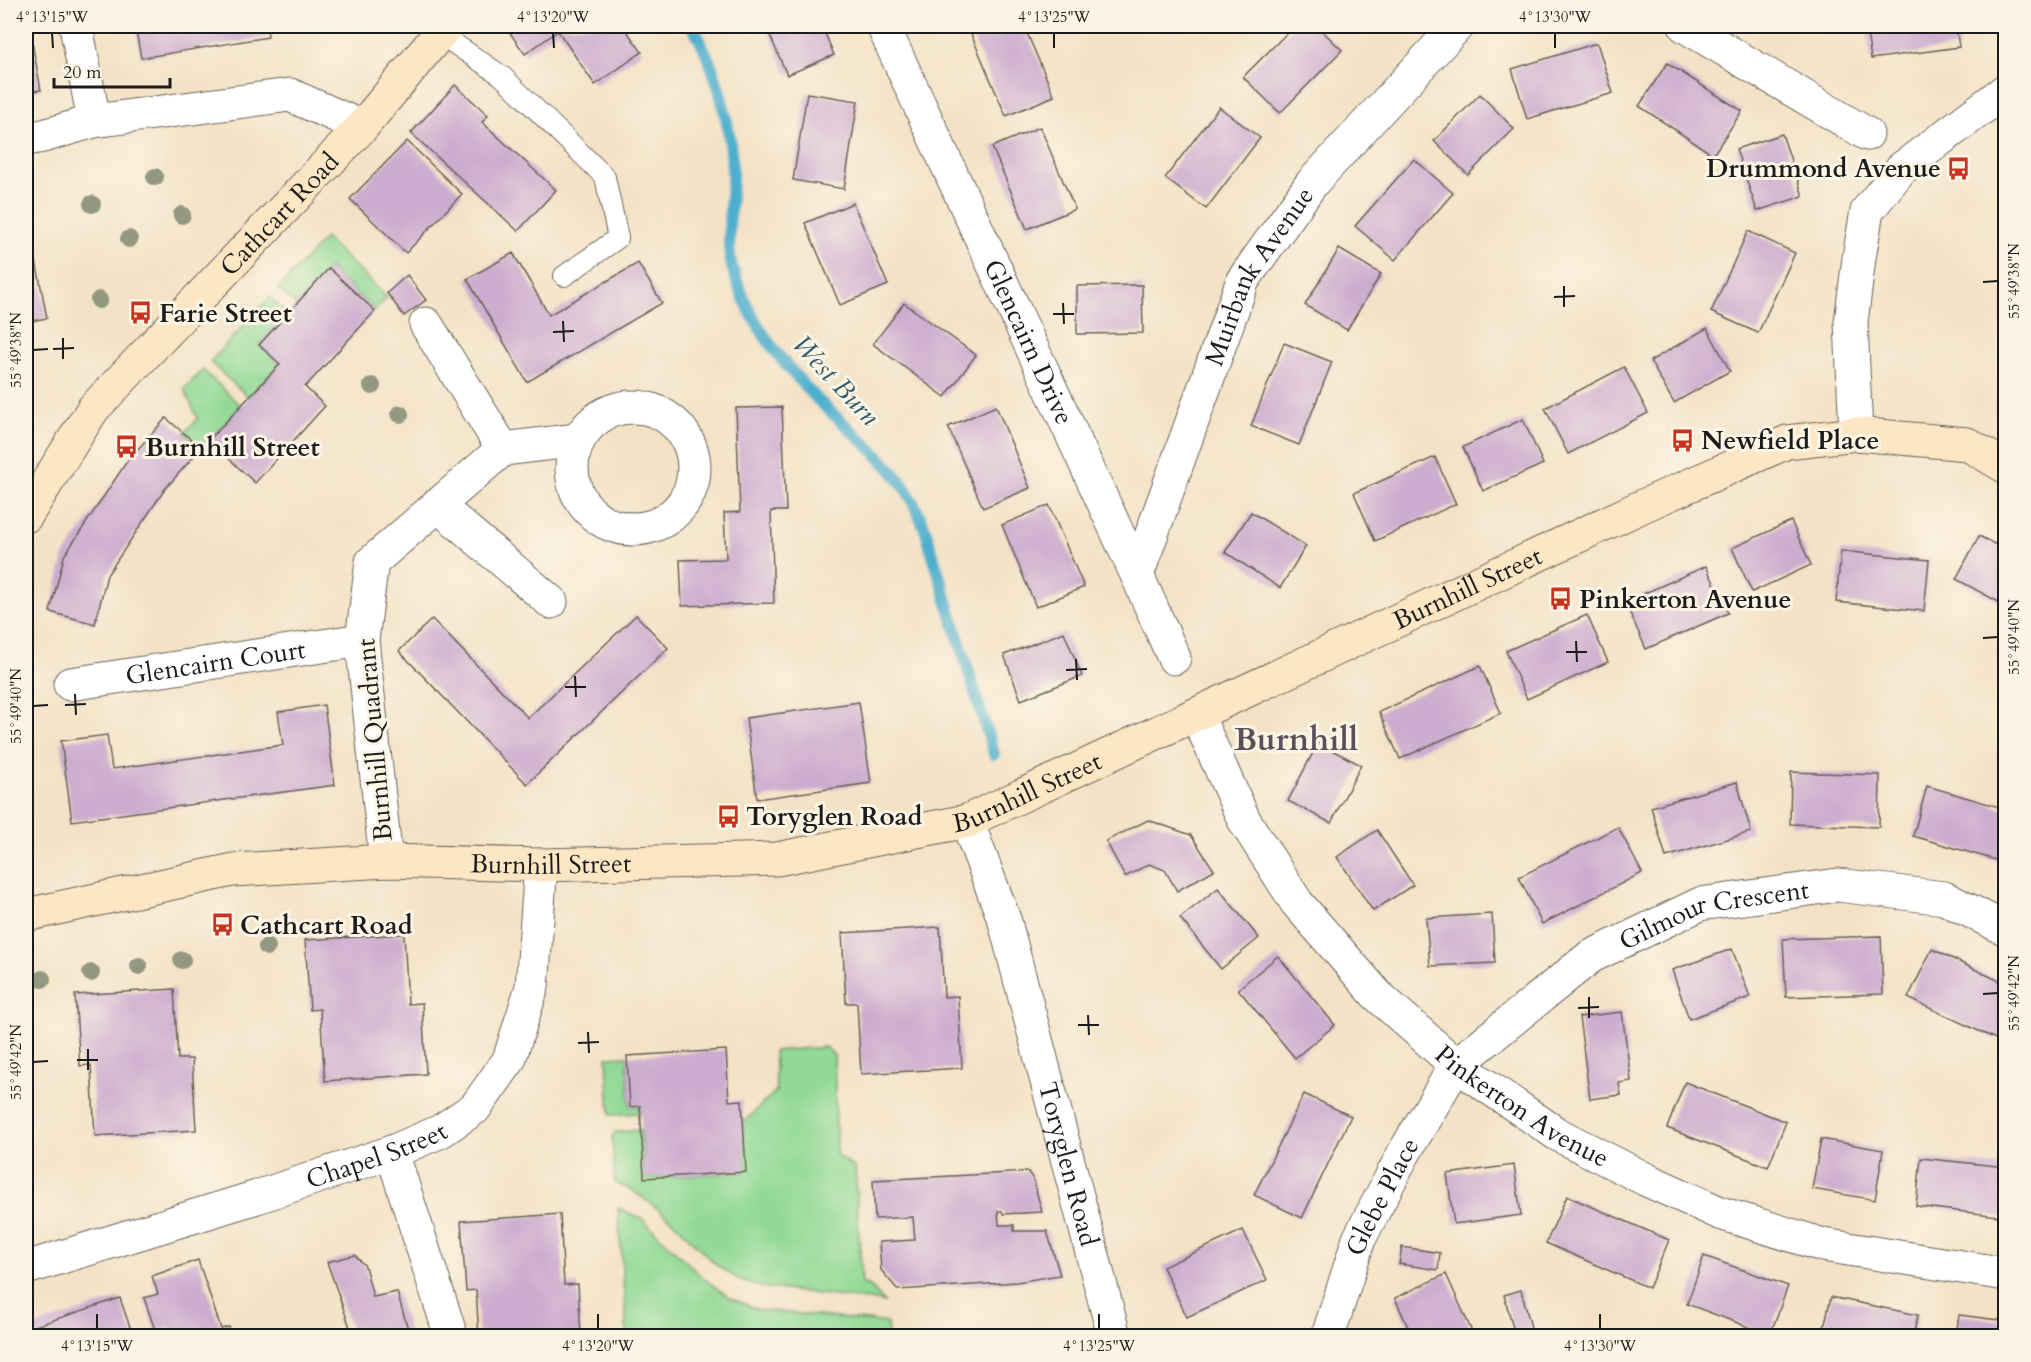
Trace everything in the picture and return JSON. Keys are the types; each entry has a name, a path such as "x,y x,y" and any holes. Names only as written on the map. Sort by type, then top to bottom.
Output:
{"main road":[{"name":"Cathcart Road","path":"26,516 93,409 362,128 443,30"},
{"name":"Burnhill Street","path":"26,915 233,870 386,861 540,865 777,860 967,821 1645,505 1787,442 1856,434 1968,444 2006,467"}],"street":[{"path":"76,26 94,121"},
{"name":"Glencairn Drive","path":"883,26 1174,658"},
{"name":"Muirbank Avenue","path":"1137,575 1243,280 1312,183 1457,26"},
{"path":"1685,26 1867,135"},
{"path":"1856,434 1851,322 1858,258 1867,211 1901,169 2006,90"},
{"path":"26,139 94,121 290,95 362,128"},
{"path":"426,324 503,449 578,440"},
{"name":"Burnhill Quadrant","path":"386,861 362,640 372,562 503,449"},
{"path":"437,506 551,602"},
{"name":"Glencairn Court","path":"70,684 362,640"},
{"name":"Pinkerton Avenue","path":"1197,715 1244,820 1297,903 1376,994 1456,1065 1557,1134 1720,1213 1823,1245 2006,1274"},
{"name":"Toryglen Road","path":"967,821 1005,922 1114,1336"},
{"name":"Chapel Street","path":"26,1268 257,1197 392,1152 441,1131 476,1108 509,1060 532,987 540,865"},
{"name":"Gilmour Crescent","path":"1456,1065 1590,957 1700,904 1838,885 1944,898 2006,929"},
{"name":"Glebe Place","path":"1328,1336 1359,1239 1404,1153 1456,1065"},
{"path":"392,1152 451,1336"}],"lane":[{"path":"443,30 502,76 605,177 618,238 564,276"}],"green space":[{"path":"325,238 387,297 375,311 329,268 296,305 278,289"},
{"path":"270,297 287,314 259,345 280,364 248,397 210,362"},
{"path":"203,370 241,406 201,448 184,433 198,419 184,389"},
{"path":"825,1047 834,1055 837,1156 855,1168 862,1284 869,1285 884,1302 761,1287 741,1281 714,1263 675,1223 653,1205 633,1191 615,1183 612,1136 616,1132 641,1130 644,1178 745,1172 743,1123 776,1091 774,1051"},
{"path":"627,1056 630,1107 640,1106 640,1113 610,1115 607,1057"},
{"path":"618,1208 642,1219 702,1277 730,1298 759,1310 887,1323 888,1336 627,1336"}],"building":[{"path":"26,26 29,26 41,90 26,92"},
{"path":"135,26 267,26 268,37 141,58"},
{"path":"505,26 623,26 642,52 595,85 558,31 525,54"},
{"path":"766,26 822,26 834,55 787,75"},
{"path":"990,26 1024,26 1054,96 1006,116 971,34"},
{"path":"1294,26 1317,26 1342,50 1280,113 1243,77"},
{"path":"1866,26 1956,26 1959,47 1871,59"},
{"path":"1597,43 1613,93 1527,119 1512,69"},
{"path":"1667,63 1742,111 1713,155 1639,106"},
{"path":"455,85 488,115 482,122 556,190 518,231 411,133"},
{"path":"807,93 858,101 844,189 793,180"},
{"path":"1480,94 1514,129 1468,175 1434,141"},
{"path":"1219,107 1260,138 1206,209 1165,178"},
{"path":"1040,127 1075,209 1027,229 992,147"},
{"path":"1782,134 1803,196 1757,211 1736,149"},
{"path":"407,141 462,194 406,253 350,199"},
{"path":"1414,159 1453,193 1395,260 1355,226"},
{"path":"853,203 888,285 840,305 805,223"},
{"path":"26,209 47,318 26,322"},
{"path":"1748,231 1795,253 1758,333 1711,312"},
{"path":"1339,249 1381,274 1347,330 1305,305"},
{"path":"513,253 549,315 638,263 662,303 527,382 467,279"},
{"path":"329,268 375,311 305,387 325,406 255,483 209,440 280,364 259,345"},
{"path":"407,275 426,300 404,316 387,293"},
{"path":"1142,285 1143,333 1077,334 1077,286"},
{"path":"904,303 976,355 945,397 873,344"},
{"path":"1707,328 1730,371 1674,403 1650,361"},
{"path":"1284,343 1332,362 1299,445 1251,426"},
{"path":"1624,367 1648,413 1568,454 1545,408"},
{"path":"996,406 1030,488 983,508 948,427"},
{"path":"782,407 786,511 771,511 774,603 682,606 680,560 726,559 724,513 740,512 736,408"},
{"path":"166,418 201,448 165,489 107,575 95,624 50,612 64,556 128,460"},
{"path":"1523,419 1543,464 1483,491 1463,447"},
{"path":"1435,457 1456,504 1375,541 1354,493"},
{"path":"1049,505 1084,587 1036,607 1002,525"},
{"path":"1251,512 1306,546 1280,588 1225,552"},
{"path":"1791,521 1811,565 1752,592 1732,548"},
{"path":"1979,536 2006,550 2006,606 1956,579"},
{"path":"1841,551 1929,560 1924,611 1836,602"},
{"path":"1706,566 1728,613 1646,649 1625,602"},
{"path":"636,615 668,648 527,784 399,651 432,619 528,718"},
{"path":"1587,615 1608,662 1527,699 1506,651"},
{"path":"1064,632 1082,676 1021,700 1004,655"},
{"path":"1480,666 1501,713 1400,759 1379,712"},
{"path":"859,702 871,783 757,799 746,718"},
{"path":"324,705 335,785 72,821 61,741 107,735 112,769 283,745 278,712"},
{"path":"1318,743 1361,765 1331,823 1288,801"},
{"path":"1791,772 1880,775 1879,827 1790,824"},
{"path":"1737,782 1751,832 1666,857 1651,807"},
{"path":"1927,786 2006,809 2006,863 1913,836"},
{"path":"1148,820 1191,835 1214,870 1177,891 1165,870 1149,864 1125,877 1106,841"},
{"path":"1618,827 1642,873 1542,924 1519,877"},
{"path":"1377,830 1413,885 1373,911 1337,857"},
{"path":"1218,888 1259,938 1221,969 1180,918"},
{"path":"1492,914 1495,963 1430,966 1426,918"},
{"path":"940,927 944,997 958,996 962,1068 861,1074 857,1003 846,1003 842,933"},
{"path":"404,934 408,1004 422,1003 426,1074 325,1081 320,1009 310,1010 305,940"},
{"path":"1881,936 1883,994 1786,997 1783,939"},
{"path":"1732,949 1750,997 1689,1019 1672,970"},
{"path":"1932,949 2006,984 2006,1026 1998,1040 1908,998"},
{"path":"1278,956 1335,1025 1295,1058 1238,989"},
{"path":"174,989 178,1059 192,1059 196,1130 95,1136 91,1065 80,1066 75,995"},
{"path":"1622,1012 1631,1081 1619,1083 1621,1095 1590,1099 1579,1017"},
{"path":"726,1050 729,1101 742,1100 746,1172 644,1178 640,1106 630,1107 627,1056"},
{"path":"1685,1082 1786,1122 1768,1167 1667,1128"},
{"path":"1304,1094 1351,1116 1302,1218 1254,1195"},
{"path":"1821,1139 1883,1150 1875,1200 1812,1189"},
{"path":"1921,1158 2006,1167 2006,1217 1916,1206"},
{"path":"1514,1165 1521,1215 1454,1224 1447,1174"},
{"path":"1028,1172 1033,1179 1042,1212 1003,1214 1002,1211 998,1211 999,1225 1014,1225 1014,1231 1047,1231 1060,1275 1017,1282 898,1290 881,1270 879,1242 915,1240 913,1217 875,1219 873,1180"},
{"path":"1567,1196 1669,1240 1649,1288 1546,1243"},
{"path":"560,1214 564,1285 578,1284 581,1336 479,1336 476,1290 466,1291 461,1221"},
{"path":"1243,1230 1267,1280 1187,1317 1163,1267"},
{"path":"1402,1247 1440,1253 1438,1270 1399,1264"},
{"path":"355,1255 365,1266 373,1297 397,1292 410,1336 353,1336 327,1262"},
{"path":"1704,1256 1788,1286 1770,1335 1687,1304"},
{"path":"198,1260 221,1329 229,1327 233,1336 173,1336 170,1328 156,1333 144,1298 158,1294 152,1276"},
{"path":"1446,1274 1474,1336 1412,1336 1395,1298"},
{"path":"1521,1290 1532,1331 1515,1335 1504,1295"},
{"path":"1831,1297 1918,1315 1913,1336 1822,1336"},
{"path":"120,1298 133,1336 26,1336 26,1329"},
{"path":"1959,1315 2006,1321 2006,1336 1956,1336"}],"waterway":[{"name":"West Burn","path":"692,26 716,79 730,140 732,178 729,246 734,272 744,299 759,328 787,365 819,401 884,462 910,496 925,529 994,754"}],"place":[{"name":"Drummond Avenue","path":"1959,168"},
{"name":"Farie Street","path":"141,313"},
{"name":"Newfield Place","path":"1683,440"},
{"name":"Burnhill Street","path":"127,447"},
{"name":"Pinkerton Avenue","path":"1561,599"},
{"name":"Toryglen Road","path":"728,816"},
{"name":"Cathcart Road","path":"222,925"}],"district":[{"name":"Burnhill","path":"1296,739"}]}
